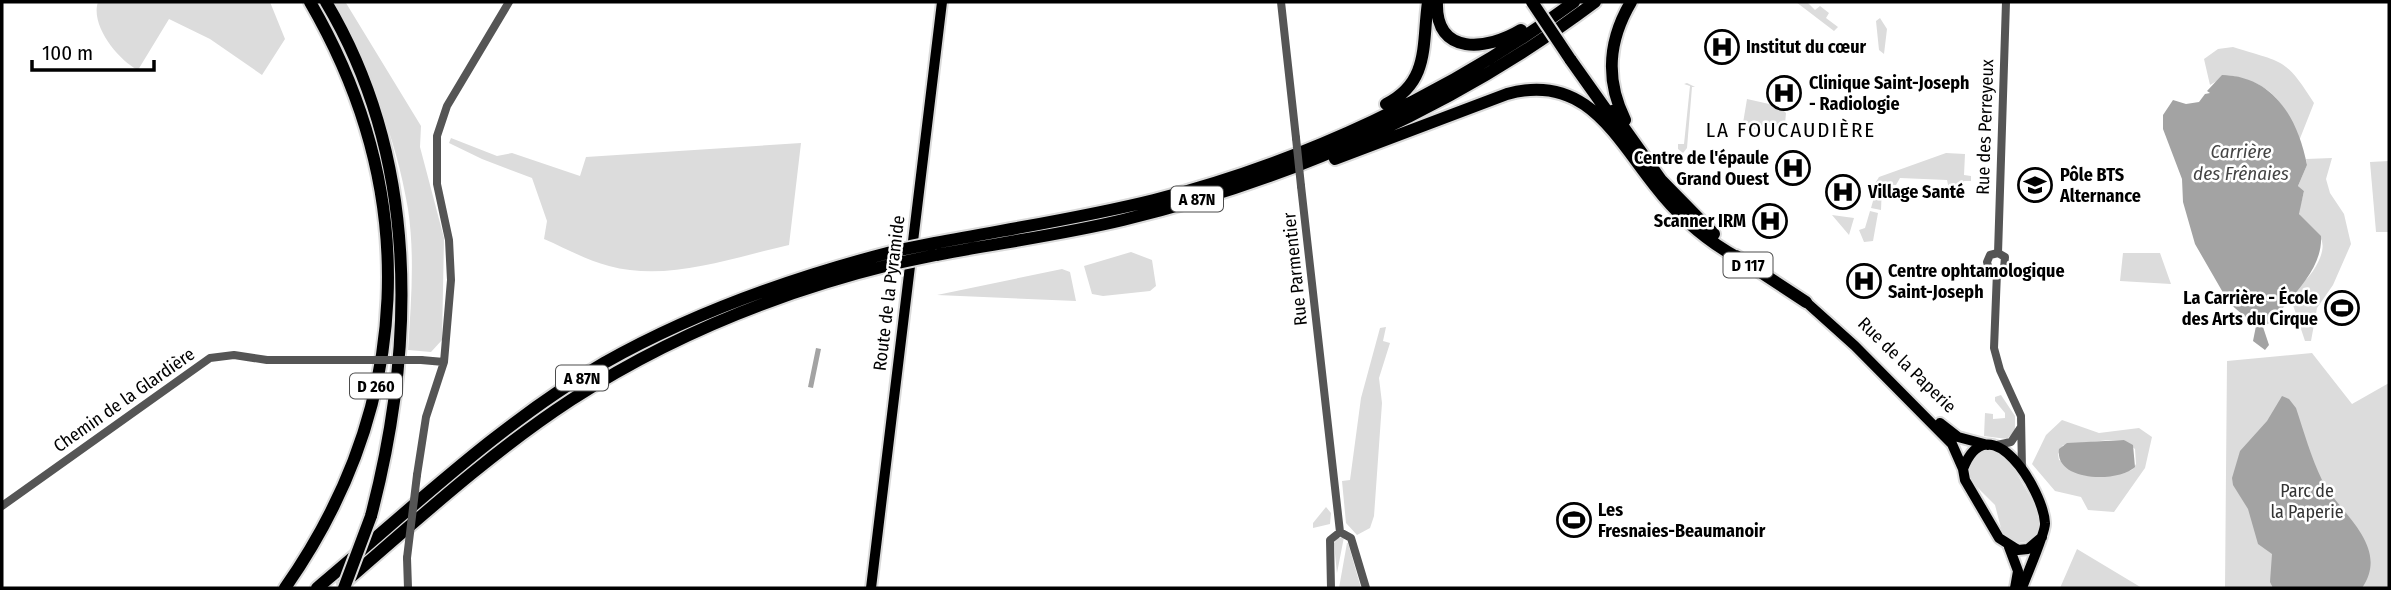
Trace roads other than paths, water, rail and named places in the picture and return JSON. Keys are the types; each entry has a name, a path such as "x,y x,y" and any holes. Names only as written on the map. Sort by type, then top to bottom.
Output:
{"highway":[{"name":"D 260","path":"285,588 318,539 352,468 378,380 387,308 388,244 377,165 351,81 310,2"},
{"name":"D 260","path":"326,2 353,53 378,118 396,194 402,259 398,370 388,444 372,516 344,588"},
{"path":"1188,189 1336,129 1404,94 1414,83 1420,68 1428,2"},
{"path":"1437,2 1439,18 1449,35 1468,45 1480,47 1516,33 1562,2"},
{"path":"1532,2 1650,166 1695,221"},
{"path":"1538,2 1648,170 1695,221"},
{"name":"A 87N","path":"317,588 526,416 604,363 674,327 749,295 822,270 935,249 1071,218 1188,189 1266,164 1402,106 1503,50 1574,2"},
{"name":"A 87N","path":"935,249 1121,220 1220,192 1325,155 1408,117 1480,79 1595,2"},
{"path":"1631,2 1612,50 1611,81 1616,100 1650,166"},
{"path":"1220,192 1269,182 1507,94 1544,90 1569,96 1595,111 1683,218 1715,246 1740,259"},
{"name":"D 117","path":"1695,221 1740,259 1807,300"},
{"name":"D 117","path":"1695,221 1807,300"},
{"name":"A 87N","path":"338,588 475,471 534,426 611,375 679,338 753,307 894,257"}],"main road":[{"name":"Route de la Pyramide","path":"871,588 942,2"},
{"name":"Rue de la Paperie","path":"1807,300 1834,319 1943,426 1958,437 1992,445"},
{"name":"D 117","path":"1807,300 1952,444 1963,469"},
{"path":"2015,588 2017,561 1985,516 1965,480 1963,469 1972,452 1992,445 2012,456 2044,513 2045,529 2022,588"},
{"path":"2009,547 2028,549 2042,537"}],"street":[{"path":"408,588 407,558 417,475 426,417 444,362 452,259 437,184 437,136 447,106 509,2"},
{"name":"Rue Parmentier","path":"1281,2 1340,532"},
{"name":"Rue des Perreyeux","path":"1998,253 2006,2"},
{"name":"Rue des Perreyeux","path":"1997,272 1989,269 1987,262 1990,255 1998,253 2005,257 2007,264 1997,272 1995,356 2020,412 2022,473"},
{"name":"Chemin de la Glardière","path":"2,506 211,358 234,355 267,360 444,362"},
{"path":"1992,445 2014,440 2022,424"},
{"path":"1331,588 1330,540 1340,532 1351,538 1366,588"}],"water":[{"name":"Carrière des Frênaies","path":"2222,75 2240,77 2256,83 2281,103 2290,117 2307,165 2298,186 2304,191 2299,214 2321,236 2317,260 2311,271 2272,321 2263,327 2269,345 2265,350 2253,341 2256,326 2229,303 2195,244 2183,202 2182,179 2163,129 2163,115 2173,100 2186,104 2199,102 2205,94 2210,93 2207,91"},
{"path":"816,348 821,349 813,388 808,387"},
{"path":"2282,396 2289,399 2296,408 2322,480 2367,544 2369,573 2362,588 2273,588 2270,582 2272,554 2258,544 2248,509 2233,485 2232,478 2240,451 2267,421"},
{"path":"2124,440 2133,445 2135,467 2115,476 2076,473 2066,468 2060,460 2059,449 2067,443"}],"place":[{"name":"Institut du cœur","path":"1722,47"},
{"name":"Clinique Saint-Joseph - Radiologie","path":"1784,93"},
{"name":"Centre de l'épaule Grand Ouest","path":"1793,168"},
{"name":"Pôle BTS Alternance","path":"2035,185"},
{"name":"Village Santé","path":"1843,192"},
{"name":"Scanner IRM","path":"1770,221"},
{"name":"Centre ophtamologique Saint-Joseph","path":"1864,281"},
{"name":"La Carrière - École des Arts du Cirque","path":"2342,308"},
{"name":"Les Fresnaies-Beaumanoir","path":"1574,520"}],"district":[{"name":"LA FOUCAUDIÈRE","path":"1791,130"}],"park label":[{"name":"Parc de la Paperie","path":"2307,501"}]}
